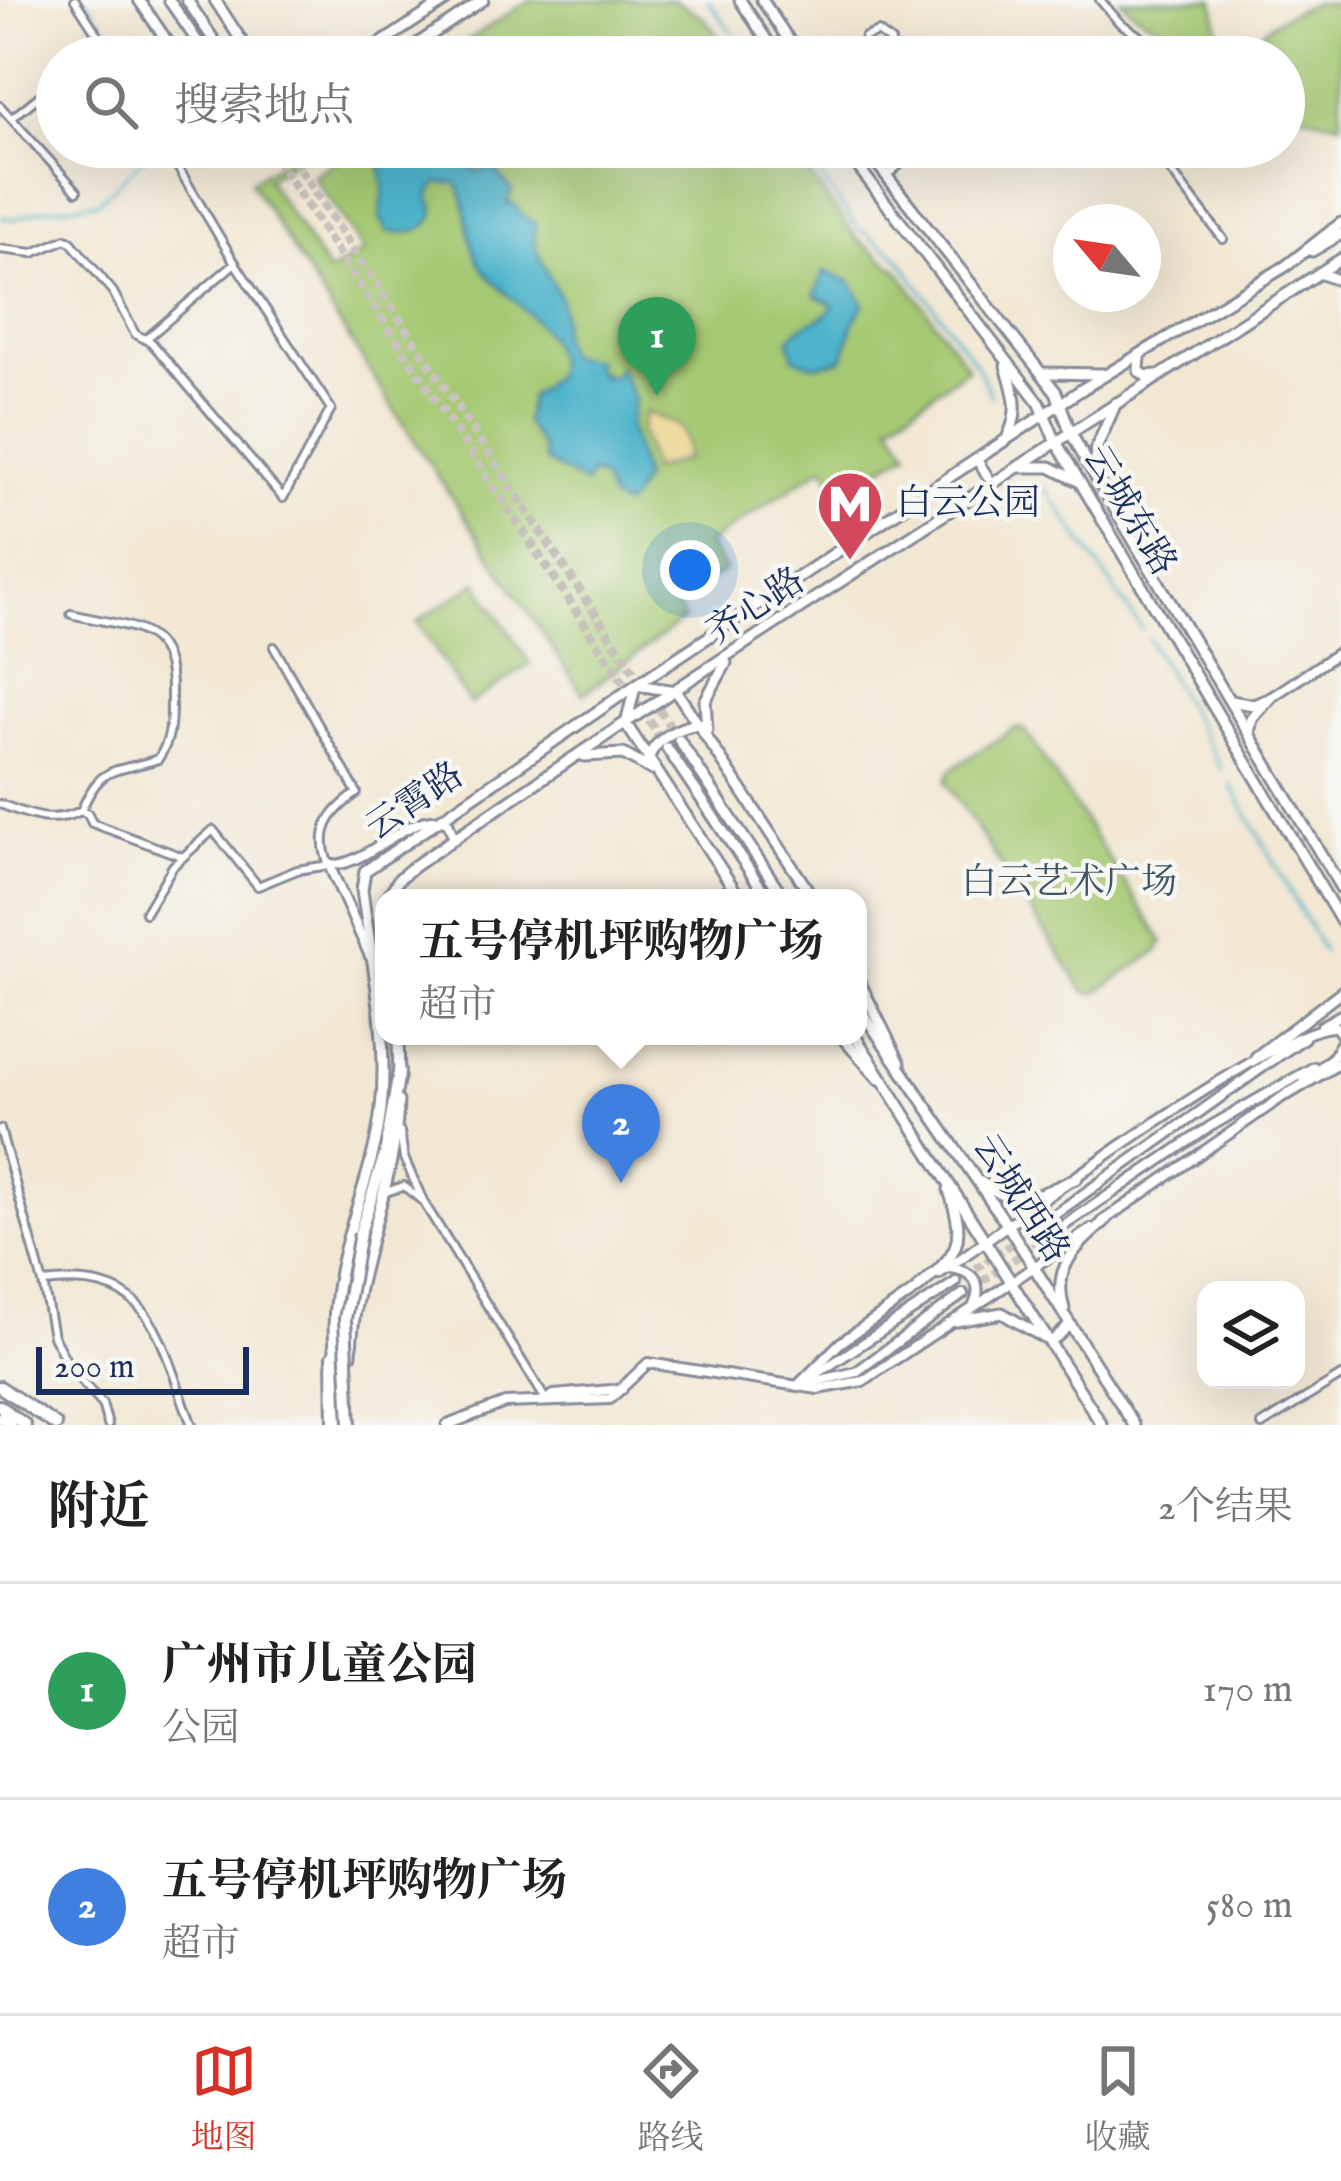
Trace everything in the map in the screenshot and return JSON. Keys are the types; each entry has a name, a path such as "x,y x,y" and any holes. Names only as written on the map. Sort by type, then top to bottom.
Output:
{"highway":[{"path":"352,1425 345,1319 360,1233 385,1154 399,1072"},
{"path":"0,1387 56,1425"},
{"path":"0,1405 28,1425"},
{"path":"0,1418 10,1425"}],"main road":[{"path":"140,0 164,36"},
{"path":"169,0 194,36"},
{"path":"187,0 211,36"},
{"path":"214,0 238,36"},
{"path":"392,36 447,0"},
{"path":"429,36 483,0"},
{"path":"740,0 764,36"},
{"path":"762,0 786,36"},
{"name":"云城东路","path":"859,168 1045,414 1080,483 1341,920"},
{"name":"云城东路","path":"880,168 1062,403 1070,431 1095,476 1341,888"},
{"path":"1286,266 1341,223"},
{"path":"1286,266 1341,234"},
{"name":"齐心路","path":"650,707 1055,440 1341,259"},
{"name":"齐心路","path":"635,685 1106,374 1286,266"},
{"path":"1319,273 1341,281"},
{"path":"1143,351 1137,358 1139,371 1146,376 1162,374"},
{"path":"1004,361 1016,399 1015,421 1006,440"},
{"path":"1042,373 1106,374"},
{"path":"1095,476 1096,449 1116,403"},
{"path":"1015,467 1050,467 1080,483"},
{"path":"1102,519 1116,510"},
{"path":"710,741 704,701 733,654"},
{"path":"1191,669 1205,660"},
{"path":"734,889 626,724 635,685 676,691 807,889"},
{"name":"云霄路","path":"375,982 362,890 365,871 635,685"},
{"path":"1231,701 1254,705 1270,698"},
{"path":"1249,733 1252,718 1270,698"},
{"name":"云霄路","path":"392,889 398,879 454,839 650,707"},
{"path":"648,760 656,744 679,729 699,724"},
{"path":"679,740 778,889"},
{"path":"667,748 761,889"},
{"path":"563,766 580,757 612,752 632,757 656,772"},
{"path":"1256,1057 1341,992"},
{"path":"867,997 903,1068"},
{"name":"云城西路","path":"867,1018 1008,1226 1134,1425"},
{"name":"云霄路","path":"337,1425 334,1318 344,1254 381,1108 382,1045"},
{"path":"352,1425 352,1319 397,1144 398,1045"},
{"path":"850,1045 879,1079"},
{"name":"云城西路","path":"860,1045 1102,1425"},
{"path":"1288,1094 1339,1053"},
{"path":"944,1174 962,1181 969,1169 993,1190 1011,1198 1036,1196 1077,1178"},
{"path":"920,1287 948,1262 959,1240 960,1223 944,1174"},
{"path":"956,1321 1002,1313 1051,1342 1055,1334 1071,1328 1061,1300 1063,1266 1078,1244 1106,1220"}],"street":[{"path":"75,0 99,36"},
{"path":"1100,0 1118,22 1138,36"},
{"path":"12,118 36,99"},
{"path":"0,106 36,145"},
{"path":"57,168 77,191"},
{"path":"0,249 33,253 66,239 113,292 135,334 146,339 283,498 331,409 178,168"},
{"path":"886,176 896,168"},
{"path":"1169,168 1223,238"},
{"path":"146,339 235,263"},
{"path":"977,460 992,483"},
{"path":"0,804 37,818 63,819 81,811 105,772 158,759 171,732 172,663 160,643 141,632 71,614"},
{"path":"274,647 357,793 338,807 322,830 322,850 372,960"},
{"path":"1270,698 1341,651"},
{"path":"81,811 92,823 183,857"},
{"path":"145,913 183,857 213,830 258,886 297,870 356,860 437,818 448,822 454,839"},
{"path":"797,1386 840,1343 1077,1178 1256,1057 1341,1015"},
{"path":"1054,1215 1319,1027 1336,1028 1341,1034"},
{"path":"1062,1227 1211,1126 1339,1053"},
{"path":"447,1425 467,1423 496,1404 623,1389 648,1363 818,1389 863,1381 1288,1094"},
{"path":"398,1104 404,1158 424,1203 546,1400"},
{"path":"0,1129 60,1353 102,1404 108,1425"},
{"path":"384,1195 395,1186 404,1186 424,1203"},
{"path":"1042,1202 1038,1221 1043,1233 1071,1243"},
{"path":"947,1268 967,1271 975,1280 979,1291 970,1311"},
{"path":"797,1386 956,1282"},
{"path":"43,1283 97,1283 124,1292 137,1303 152,1320 192,1425"},
{"path":"797,1386 856,1372 964,1294"},
{"path":"334,1318 342,1324 352,1319"},
{"path":"1262,1425 1341,1376"}],"green space":[{"path":"530,0 673,0 702,16 718,36 474,36"},
{"path":"1120,0 1214,0 1219,35 1166,29"},
{"path":"1317,3 1341,5 1341,123 1305,114 1305,36 1259,36 1287,14"},
{"path":"272,168 284,168 267,179 329,273 364,251 313,176 325,168 805,168 857,239 898,270 968,368 891,423 909,452 853,483 846,472 833,480 824,466 707,544 725,570 677,605 684,619 583,694 405,427 250,182"},
{"path":"477,582 530,664 470,704 417,622"},
{"name":"白云艺术广场","path":"1015,728 1024,729 1163,941 1158,951 1095,993 1084,991 946,782 950,770"}],"sand":[{"path":"645,412 678,426 685,437 687,459 652,470 641,431"}],"water":[{"path":"381,168 480,172 494,168 512,191 507,203 515,204 535,224 538,253 560,299 561,338 568,356 597,360 594,368 601,378 604,374 612,378 619,367 634,399 629,426 643,477 631,501 624,506 610,499 603,480 592,473 585,484 545,461 542,447 525,422 530,396 554,377 551,343 480,264 457,183 437,183 429,196 433,206 430,222 406,232 387,231 380,217"},
{"path":"824,271 851,282 864,304 843,359 812,364 794,357 789,341 833,305 815,295"}],"waterway":[{"path":"87,0 110,36"},
{"path":"708,0 735,36"},
{"path":"0,217 15,219 44,209 98,202 134,168"},
{"path":"814,168 857,227 898,257 977,366 991,396"},
{"path":"1045,488 1142,629"},
{"path":"1148,639 1222,769"},
{"path":"1231,785 1323,951"}],"tunnel":[{"path":"282,168 663,742"},
{"path":"299,168 676,735"},
{"path":"956,1282 1054,1215"},
{"path":"963,1294 1062,1227"}],"place":[{"name":"广州市儿童公园","path":"657,396"},
{"name":"白云公园","path":"850,563"},
{"name":"五号停机坪购物广场","path":"621,1183"}]}
